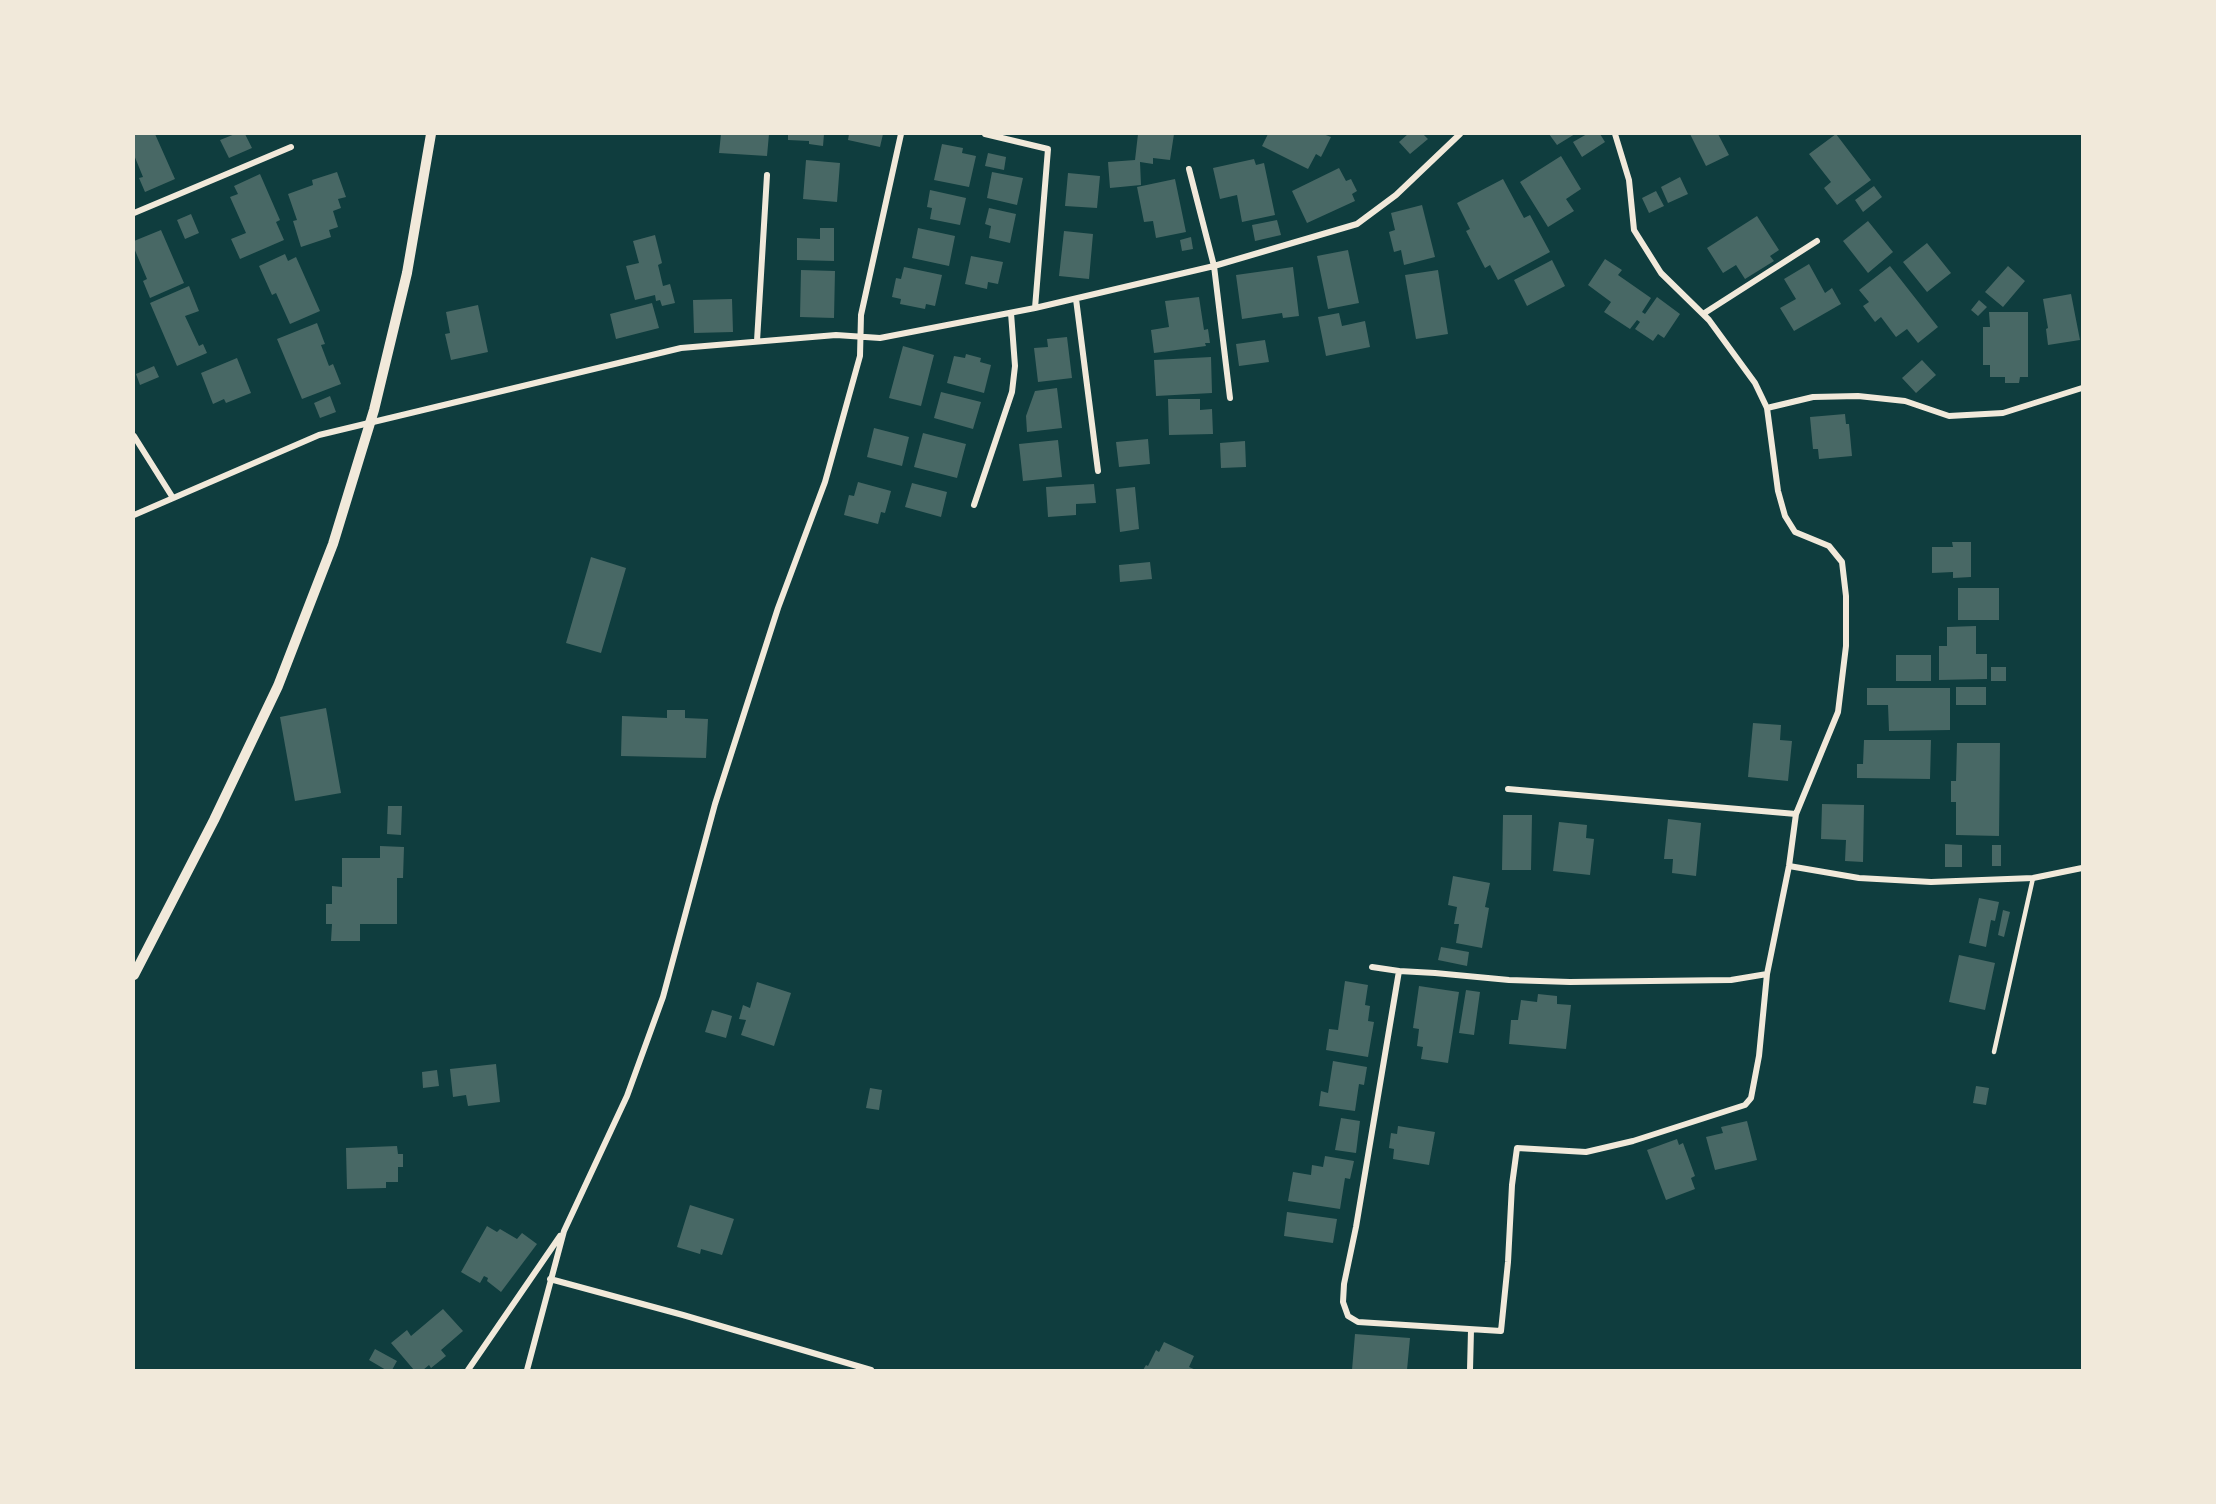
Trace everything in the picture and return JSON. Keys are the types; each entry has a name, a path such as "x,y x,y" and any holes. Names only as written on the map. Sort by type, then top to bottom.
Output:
{"street":[{"path":"134,975 214,820 278,686 333,544 374,410 407,273 431,134"},
{"path":"527,1371 564,1231 627,1096 663,997 715,804 778,608 825,482 860,356 861,315 901,134"},
{"path":"985,134 1048,149 1035,308"},
{"path":"134,515 319,435 681,348 836,335 880,338 1035,308 1214,266 1358,224 1396,195 1460,134"},
{"path":"1399,971 1356,1227 1344,1284 1343,1302 1348,1316 1358,1322 1501,1331 1517,1148 1586,1152 1633,1141 1744,1105 1751,1098 1759,1056 1767,974 1796,814 1838,712 1846,646 1846,596 1842,562 1829,546 1796,532 1785,516 1778,491 1767,408 1755,383 1703,314 1661,273 1634,230 1629,180 1615,134"},
{"path":"134,213 291,147"},
{"path":"1189,169 1214,266 1230,398"},
{"path":"757,341 767,175"},
{"path":"1703,314 1817,241"},
{"path":"1076,299 1098,471"},
{"path":"974,505 1012,392 1015,366 1011,313"},
{"path":"1767,408 1813,397 1858,396 1905,401 1949,416 2003,412 2082,388"},
{"path":"134,436 173,498"},
{"path":"1508,789 1796,814"},
{"path":"1788,866 1859,878 1931,882 2033,878 2082,868"},
{"path":"1372,967 1509,980 1570,982 1731,980 1767,974"},
{"path":"468,1371 564,1231"},
{"path":"550,1279 683,1315 871,1371"},
{"path":"1470,1371 1471,1330"}],"lane":[{"path":"1994,1052 2033,878"}],"building":[{"path":"134,134 155,134 175,179 145,192 139,178 143,177 134,155"},
{"path":"235,134 245,134 252,148 229,158 220,140"},
{"path":"721,134 769,134 767,156 719,153"},
{"path":"788,134 824,134 823,146 809,144 809,141 788,140"},
{"path":"849,134 883,134 880,147 848,140"},
{"path":"1138,134 1174,134 1170,160 1153,158 1153,164 1140,162 1141,185 1110,188 1108,162 1135,160"},
{"path":"1268,134 1323,134 1331,137 1321,157 1316,154 1308,169 1262,146"},
{"path":"1408,134 1423,134 1428,139 1410,154 1399,142"},
{"path":"1549,134 1575,134 1557,145"},
{"path":"1587,134 1600,134 1605,142 1582,157 1573,142"},
{"path":"1690,134 1718,134 1729,155 1706,166"},
{"path":"1836,134 1871,180 1837,205 1824,188 1831,182 1809,154"},
{"path":"942,144 963,148 962,153 976,156 969,187 934,180"},
{"path":"988,153 1006,157 1004,170 985,166"},
{"path":"1561,156 1581,189 1566,199 1574,211 1548,227 1520,182"},
{"path":"1254,159 1256,165 1264,163 1275,215 1242,222 1237,195 1220,199 1213,168"},
{"path":"806,160 840,163 837,202 803,199"},
{"path":"1339,168 1346,181 1351,179 1357,191 1352,194 1355,201 1307,223 1292,191"},
{"path":"337,172 346,197 338,199 341,208 333,211 338,227 329,230 331,237 301,247 293,221 297,220 288,194 313,185 312,180"},
{"path":"992,172 1023,178 1017,205 987,198"},
{"path":"1068,173 1100,176 1097,208 1065,206"},
{"path":"260,174 280,220 276,222 284,240 240,259 231,239 246,233 230,197 238,194 234,186"},
{"path":"1680,177 1688,194 1668,203 1661,187"},
{"path":"1175,179 1186,232 1156,238 1153,221 1144,222 1137,187"},
{"path":"1503,179 1524,218 1530,215 1550,252 1498,280 1490,265 1485,268 1466,231 1470,229 1457,203"},
{"path":"1874,186 1882,197 1863,212 1855,200"},
{"path":"930,190 966,198 960,225 930,219 932,208 927,207"},
{"path":"1656,191 1664,206 1649,213 1642,198"},
{"path":"1422,205 1435,257 1404,265 1401,250 1394,252 1389,232 1395,230 1391,213"},
{"path":"989,208 1016,214 1010,243 989,238 991,226 985,224"},
{"path":"191,214 199,233 185,239 177,220"},
{"path":"1757,216 1779,250 1770,256 1774,261 1745,279 1736,265 1723,273 1707,248"},
{"path":"1277,220 1281,235 1255,241 1252,225"},
{"path":"1868,221 1893,252 1868,273 1843,241"},
{"path":"820,228 834,228 834,261 797,260 797,238 820,239"},
{"path":"918,228 955,236 949,266 912,258"},
{"path":"161,230 184,283 150,298 143,281 147,279 134,248 134,241"},
{"path":"1064,231 1093,234 1089,279 1059,276"},
{"path":"655,235 662,263 658,265 663,286 670,284 675,303 662,306 660,300 656,301 655,295 635,300 626,266 639,263 633,241"},
{"path":"1191,237 1193,249 1182,251 1180,240"},
{"path":"1927,243 1951,273 1927,292 1903,262"},
{"path":"1348,250 1359,303 1328,309 1317,256"},
{"path":"285,254 288,261 296,257 320,311 290,324 276,293 272,295 259,266"},
{"path":"971,256 1003,262 998,284 988,282 987,289 965,284"},
{"path":"1605,259 1622,270 1618,275 1651,298 1642,312 1645,314 1657,297 1680,314 1664,338 1658,334 1653,341 1635,329 1640,322 1637,320 1630,329 1604,312 1611,302 1588,285"},
{"path":"1552,260 1565,286 1527,306 1514,280"},
{"path":"1809,264 1825,293 1832,288 1841,304 1794,331 1780,308 1796,299 1784,279"},
{"path":"1890,266 1938,327 1918,343 1907,329 1896,337 1881,317 1875,322 1863,306 1869,302 1859,290"},
{"path":"2008,266 2025,281 2003,307 1985,292"},
{"path":"904,267 942,275 935,306 926,304 925,309 900,304 901,299 892,297 896,278 901,279"},
{"path":"1293,267 1299,316 1283,318 1282,313 1242,319 1236,275"},
{"path":"801,270 835,271 834,318 800,317"},
{"path":"1438,270 1448,334 1416,339 1405,275"},
{"path":"189,286 199,311 185,316 199,346 203,344 207,353 177,366 150,303"},
{"path":"2071,294 2080,340 2048,345 2046,329 2048,328 2043,299"},
{"path":"1199,297 1204,330 1208,329 1210,343 1205,343 1206,346 1154,353 1151,330 1169,327 1165,301"},
{"path":"732,299 733,332 694,333 693,300"},
{"path":"1979,300 1987,307 1978,316 1971,310"},
{"path":"652,303 659,328 616,339 610,314"},
{"path":"478,305 488,352 451,360 445,334 450,333 446,312"},
{"path":"1989,312 2028,312 2028,377 2020,377 2019,383 2005,383 2005,377 1990,377 1990,365 1983,365 1983,327 1990,327"},
{"path":"1339,313 1342,326 1365,321 1370,347 1326,356 1318,317"},
{"path":"317,323 325,344 321,345 329,366 333,364 341,384 302,399 277,339"},
{"path":"1067,337 1072,378 1038,382 1034,348 1048,347 1047,339"},
{"path":"1265,340 1269,362 1239,366 1236,344"},
{"path":"903,346 934,355 921,406 889,398"},
{"path":"966,354 981,358 980,362 991,365 984,393 947,383 954,356 965,358"},
{"path":"1211,357 1212,393 1156,396 1154,360"},
{"path":"237,358 251,393 226,403 224,399 213,404 201,373"},
{"path":"1922,360 1936,375 1916,393 1902,378"},
{"path":"154,366 159,377 140,385 136,374"},
{"path":"1057,388 1062,428 1027,432 1026,416 1035,391"},
{"path":"941,392 981,402 973,429 934,418"},
{"path":"330,396 336,412 320,418 314,403"},
{"path":"1168,399 1200,399 1200,410 1212,409 1213,434 1169,435"},
{"path":"1845,414 1846,424 1849,424 1852,456 1819,459 1818,449 1813,449 1810,417"},
{"path":"874,428 909,437 902,466 867,457"},
{"path":"923,433 966,444 957,478 914,467"},
{"path":"1148,439 1150,464 1119,467 1116,442"},
{"path":"1058,440 1062,477 1023,481 1019,444"},
{"path":"1245,441 1246,467 1221,468 1220,443"},
{"path":"858,482 891,491 885,513 881,512 878,524 844,515 849,495 854,496"},
{"path":"912,483 947,492 941,517 905,507"},
{"path":"1094,484 1096,503 1076,504 1076,515 1048,517 1046,487"},
{"path":"1135,487 1139,529 1120,532 1116,489"},
{"path":"1952,542 1971,542 1971,577 1953,578 1953,572 1932,573 1932,547 1953,547"},
{"path":"591,557 626,568 601,653 566,643"},
{"path":"1150,562 1152,579 1120,582 1119,565"},
{"path":"1958,588 1999,588 1999,620 1958,620"},
{"path":"1976,626 1976,654 1987,654 1987,679 1939,680 1939,646 1947,646 1947,627"},
{"path":"1896,655 1931,655 1931,681 1896,681"},
{"path":"1991,667 2006,667 2006,681 1991,681"},
{"path":"1956,687 1986,687 1986,705 1956,705"},
{"path":"1867,688 1950,688 1950,730 1889,731 1888,705 1867,705"},
{"path":"326,708 341,793 295,801 280,717"},
{"path":"667,710 685,710 685,718 708,719 706,758 621,756 622,716 667,718"},
{"path":"1753,723 1781,725 1780,740 1792,741 1788,781 1748,777"},
{"path":"1864,740 1931,740 1930,779 1857,778 1857,764 1863,764"},
{"path":"1957,743 2000,743 1999,836 1956,835 1956,802 1951,802 1951,781 1956,781"},
{"path":"1822,804 1864,805 1863,862 1845,861 1846,840 1821,839"},
{"path":"388,806 402,806 401,835 387,834"},
{"path":"1503,815 1532,815 1531,870 1502,870"},
{"path":"1668,819 1701,823 1696,876 1672,873 1673,859 1664,859"},
{"path":"1559,822 1587,825 1586,838 1594,839 1590,875 1553,871"},
{"path":"1945,844 1962,845 1962,867 1945,867"},
{"path":"1992,845 2001,845 2001,866 1992,866"},
{"path":"380,846 404,847 403,878 397,878 397,924 360,924 360,941 331,941 332,924 326,924 326,904 332,904 332,886 342,887 342,858 380,858"},
{"path":"1453,876 1490,883 1485,907 1489,908 1482,948 1456,943 1459,924 1454,924 1457,907 1448,905"},
{"path":"1979,898 1999,902 1995,921 1991,920 1986,947 1969,943"},
{"path":"2003,910 2010,912 2004,937 1998,935"},
{"path":"1441,947 1469,952 1467,966 1438,960"},
{"path":"1959,955 1995,963 1985,1010 1949,1002"},
{"path":"1345,981 1368,985 1365,1005 1370,1006 1368,1021 1374,1022 1368,1057 1326,1050 1329,1029 1338,1030"},
{"path":"757,982 791,993 774,1046 741,1035 746,1020 739,1019 743,1005 750,1008"},
{"path":"1419,986 1459,992 1448,1063 1421,1059 1423,1047 1417,1046 1419,1029 1413,1028"},
{"path":"1466,990 1480,992 1474,1035 1459,1033"},
{"path":"1538,994 1557,996 1557,1004 1571,1005 1566,1049 1509,1044 1511,1020 1518,1020 1521,1000 1537,1002"},
{"path":"712,1010 732,1016 726,1038 705,1032"},
{"path":"1333,1061 1367,1067 1364,1085 1359,1084 1355,1111 1319,1106 1321,1091 1328,1093"},
{"path":"496,1064 500,1102 468,1106 466,1095 453,1097 450,1069"},
{"path":"437,1070 439,1086 423,1088 422,1072"},
{"path":"1976,1086 1989,1088 1986,1105 1973,1103"},
{"path":"870,1088 882,1090 879,1110 866,1108"},
{"path":"1341,1118 1360,1121 1356,1153 1335,1150"},
{"path":"1747,1121 1757,1160 1715,1170 1706,1137 1723,1133 1721,1127"},
{"path":"1398,1126 1435,1132 1429,1165 1393,1159 1394,1149 1389,1148 1391,1133 1397,1134"},
{"path":"1677,1139 1679,1145 1683,1143 1695,1176 1691,1178 1695,1189 1666,1200 1647,1150"},
{"path":"397,1146 398,1154 403,1154 403,1167 398,1167 398,1182 386,1182 386,1188 347,1189 346,1148"},
{"path":"1325,1156 1354,1161 1350,1179 1345,1178 1340,1209 1288,1201 1293,1172 1311,1175 1312,1165 1323,1167"},
{"path":"690,1205 734,1219 722,1255 701,1249 700,1254 677,1247"},
{"path":"1287,1212 1337,1219 1333,1243 1284,1236"},
{"path":"487,1226 497,1232 500,1229 517,1239 522,1233 537,1244 501,1292 484,1276 480,1283 461,1272"},
{"path":"443,1309 463,1331 441,1350 446,1356 431,1368 429,1365 423,1370 414,1370 391,1343 407,1330 411,1336"},
{"path":"1355,1334 1410,1338 1407,1370 1352,1370"},
{"path":"1164,1342 1194,1356 1189,1367 1196,1370 1143,1370 1146,1365 1148,1366 1156,1350 1159,1352"},
{"path":"375,1349 397,1361 392,1370 386,1370 369,1360"}]}
